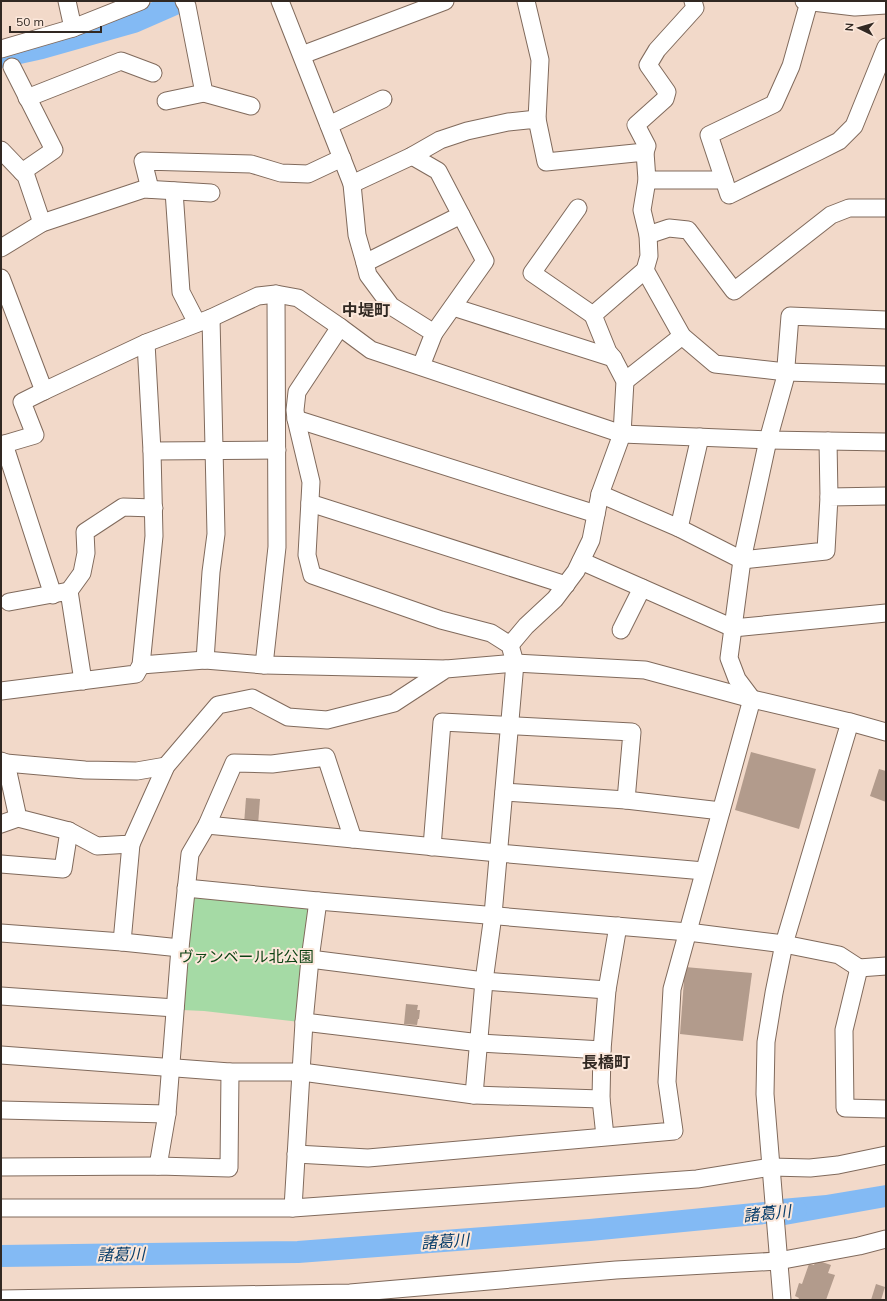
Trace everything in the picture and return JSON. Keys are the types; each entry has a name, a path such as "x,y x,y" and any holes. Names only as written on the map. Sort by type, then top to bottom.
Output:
{"street":[{"path":"67,1 73,28"},
{"path":"1,49 73,28 141,1"},
{"path":"281,1 352,184 357,235 368,275 391,306 434,333"},
{"path":"302,55 445,1"},
{"path":"526,1 540,60 537,119 546,162 645,152"},
{"path":"594,315 645,270 649,256 648,235 642,210 647,180 645,152 647,146 636,125 665,99 667,92 648,65 657,50 695,8 693,1"},
{"path":"886,5 806,1 791,66 774,104 709,135 729,195 820,151 839,140 854,126 886,47"},
{"path":"185,4 204,93"},
{"path":"27,98 121,61 153,73"},
{"path":"12,67 54,150 22,172"},
{"path":"166,101 204,93 251,106"},
{"path":"329,124 383,99"},
{"path":"352,184 412,156 440,140 467,131 508,122 537,119"},
{"path":"1,150 26,176 42,223"},
{"path":"412,156 438,172 485,261 434,333 421,366"},
{"path":"150,189 143,161 251,164 281,173 308,174 342,158"},
{"path":"647,180 724,180"},
{"path":"1,248 42,223 144,189 211,192"},
{"path":"174,191 181,292 204,320 214,451 216,534 211,572 205,660"},
{"path":"510,645 526,626 555,599 581,561 591,540 600,494 622,434 625,381 613,358 608,352 594,315 532,273 578,208"},
{"path":"648,235 668,228 688,230 734,291 831,215 849,208 886,208"},
{"path":"365,263 460,215"},
{"path":"645,270 682,336 715,364 786,372 886,375"},
{"path":"1,278 44,390"},
{"path":"264,665 277,547 276,294"},
{"path":"83,681 61,593 3,444 35,435 22,402 44,390 146,344 258,296 276,294 298,298 371,350 622,434 768,440 886,442"},
{"path":"453,307 613,358"},
{"path":"752,699 737,679 728,658 742,560 768,440 786,379 790,316 886,320"},
{"path":"340,327 297,392 295,410 296,419 311,482 307,555 312,575 440,620 491,633 510,645 515,663 493,915 484,981 480,1043 474,1096"},
{"path":"625,381 682,336"},
{"path":"1,691 136,674 141,665 154,536 152,451 146,344"},
{"path":"296,419 596,514"},
{"path":"680,528 700,437"},
{"path":"600,494 680,528 742,560 826,551 829,497 828,441"},
{"path":"152,451 276,450"},
{"path":"829,497 886,496"},
{"path":"310,503 566,585"},
{"path":"9,602 61,593 82,573 86,553 85,532 124,507 154,508"},
{"path":"581,561 733,628 886,613"},
{"path":"621,630 642,588"},
{"path":"141,665 205,660 264,665 446,669 515,663 645,670 752,699 886,732"},
{"path":"122,942 130,844 166,766 218,706 252,698 288,717 326,720 394,703 446,669"},
{"path":"296,1154 368,1158 674,1131 667,1082 672,989 752,699"},
{"path":"432,847 442,722 632,732 626,800"},
{"path":"782,1300 764,1094 766,1042 784,944 850,722"},
{"path":"158,1166 167,1114 180,948 190,854 207,825 234,763 272,764 326,757 353,839"},
{"path":"18,818 3,762 85,770 137,770 166,766"},
{"path":"504,792 626,800 720,811"},
{"path":"1,824 18,818 69,831 97,846 130,844"},
{"path":"207,825 498,853 704,870"},
{"path":"1,864 64,869 69,831"},
{"path":"186,888 318,901 688,932 784,944 839,956 859,968 886,966"},
{"path":"293,1208 304,1022 310,958 318,901"},
{"path":"605,1136 601,1099 602,1050 607,990 618,926"},
{"path":"1,933 180,948"},
{"path":"310,958 484,981 607,990"},
{"path":"859,968 844,1030 845,1108 886,1109"},
{"path":"1,996 175,1008"},
{"path":"304,1022 480,1043 602,1050"},
{"path":"1,1055 230,1072 302,1072 474,1096 601,1099"},
{"path":"1,1167 158,1166 229,1168 230,1072"},
{"path":"1,1110 167,1114"},
{"path":"1,1208 293,1208 771,1172 838,1165 886,1155"},
{"path":"1,1299 356,1297 860,1246 886,1239"}],"green space":[{"name":"ヴァンベール北公園","path":"196,895 311,908 300,1022 204,1011 182,1010 190,902"}],"water":[{"path":"886,1185 886,1207 785,1225 781,1199 826,1195"}],"building":[{"path":"751,752 816,769 799,829 735,810"},
{"path":"879,769 886,771 886,802 870,796"},
{"path":"246,798 260,799 258,825 244,824"},
{"path":"685,967 752,973 743,1041 680,1034"},
{"path":"406,1004 418,1005 417,1010 420,1010 417,1025 404,1024"},
{"path":"816,1260 831,1265 828,1273 835,1275 826,1300 798,1300 799,1298 795,1296 799,1283 802,1284 809,1264 814,1265"},
{"path":"876,1284 885,1287 881,1300 871,1300"}],"waterway":[{"path":"1,57 42,48 134,22 182,1"},
{"name":"諸葛川","path":"1,1256 298,1252 590,1230 796,1210"}],"district":[{"name":"中堤町","path":"366,310"},
{"name":"長橋町","path":"606,1062"}]}
